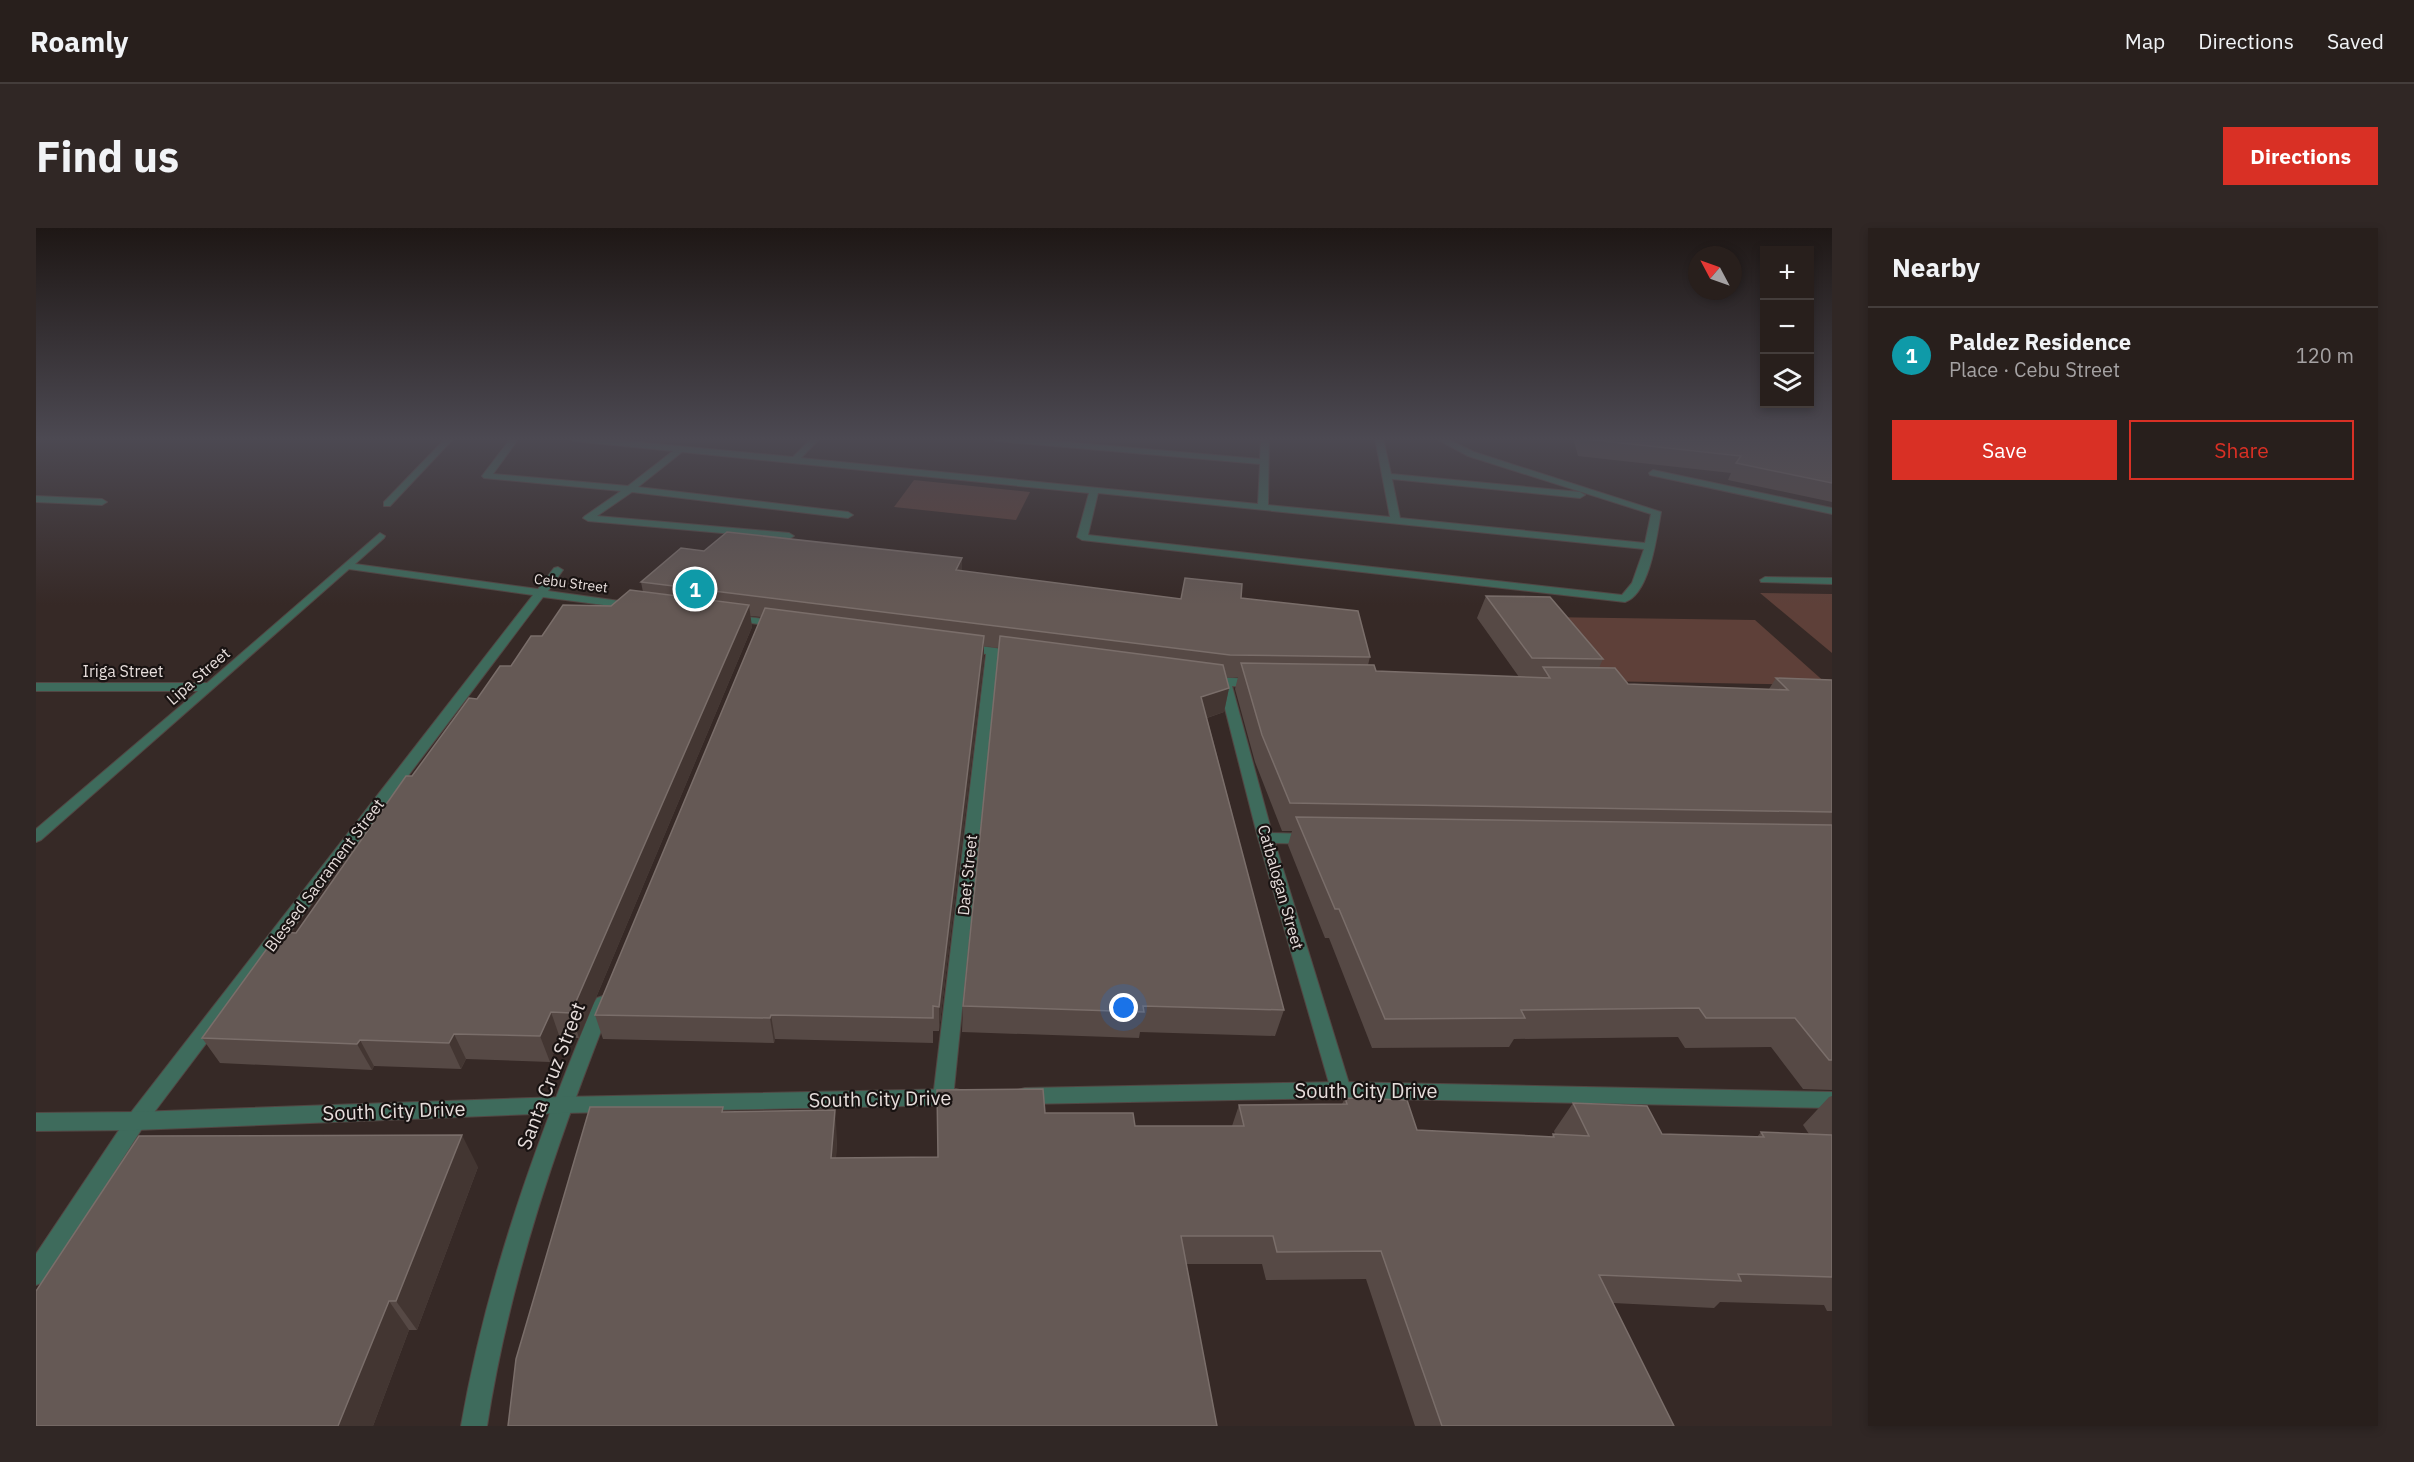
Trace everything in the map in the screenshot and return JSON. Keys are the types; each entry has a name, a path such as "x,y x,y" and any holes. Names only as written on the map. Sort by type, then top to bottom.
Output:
{"street":[{"path":"387,504 397,494"},
{"path":"623,494 588,518 789,537"},
{"path":"671,494 848,515"},
{"path":"1093,494 1082,537 1625,600 1634,592 1649,546 1656,512 1600,494"},
{"path":"1123,494 1649,546"},
{"path":"1263,508 1264,494"},
{"path":"1390,494 1396,521"},
{"path":"1571,494 1613,498"},
{"path":"1751,494 1832,511"},
{"path":"36,499 102,502"},
{"name":"Lipa Street","path":"36,837 380,536"},
{"name":"Cebu Street","path":"347,566 650,608"},
{"name":"Blessed Sacrament Street","path":"36,1274 136,1121 558,570"},
{"path":"1765,580 1832,581"},
{"path":"717,616 796,626"},
{"path":"753,644 762,622"},
{"path":"946,646 1027,657"},
{"name":"Daet Street","path":"943,1098 992,652"},
{"path":"1190,678 1225,683 1272,684"},
{"name":"Catbalogan Street","path":"1225,683 1266,838 1341,1090"},
{"name":"Iriga Street","path":"36,687 210,687"},
{"path":"1266,838 1325,839"},
{"name":"Santa Cruz Street","path":"474,1426 481,1372 519,1227 561,1105 611,984"},
{"name":"South City Drive","path":"1001,1096 1341,1090 1832,1100"},
{"name":"South City Drive","path":"36,1122 136,1121 561,1105 978,1097"}],"shaded area":[{"path":"904,494 1029,494 1016,520 894,507"},
{"path":"1760,593 1832,594 1832,653"},
{"path":"1544,617 1755,620 1828,685 1596,681"}],"building":[{"path":"727,532 962,558 956,570 1181,599 1185,578 1242,584 1241,598 1358,611 1370,657 1230,655 641,582 681,548 704,551"},
{"path":"630,590 749,605 571,1013 551,1012 540,1036 454,1034 449,1043 360,1040 357,1044 202,1038 279,932 296,933 406,776 412,776 469,698 477,699 500,666 511,666 531,636 542,636 563,605 611,606"},
{"path":"1486,596 1550,597 1603,659 1532,658"},
{"path":"765,608 984,636 939,1007 933,1006 933,1018 595,1015"},
{"path":"1000,636 1223,665 1229,688 1201,697 1284,1010 1143,1006 1144,1012 963,1006"},
{"path":"1241,663 1374,665 1376,671 1550,678 1543,667 1615,668 1628,684 1788,690 1776,678 1832,680 1832,812 1290,803 1262,735"},
{"path":"1296,817 1832,825 1832,1060 1829,1060 1795,1018 1706,1018 1699,1008 1521,1010 1525,1018 1385,1019 1339,909 1335,909"},
{"path":"1043,1089 1045,1113 1133,1113 1135,1126 1244,1126 1239,1105 1347,1104 1345,1098 1407,1100 1417,1130 1554,1137 1553,1134 1589,1136 1573,1103 1647,1106 1662,1134 1764,1137 1761,1132 1832,1135 1832,1277 1738,1274 1741,1281 1599,1275 1674,1426 1442,1426 1381,1251 1277,1252 1273,1236 1181,1236 1217,1426 508,1426 516,1359 590,1107 723,1107 722,1112 835,1110 831,1158 938,1157 937,1090"},
{"path":"462,1135 396,1301 389,1301 338,1426 36,1426 36,1291 139,1136"}],"place":[{"name":"Paldez Residence","path":"695,589"}]}
